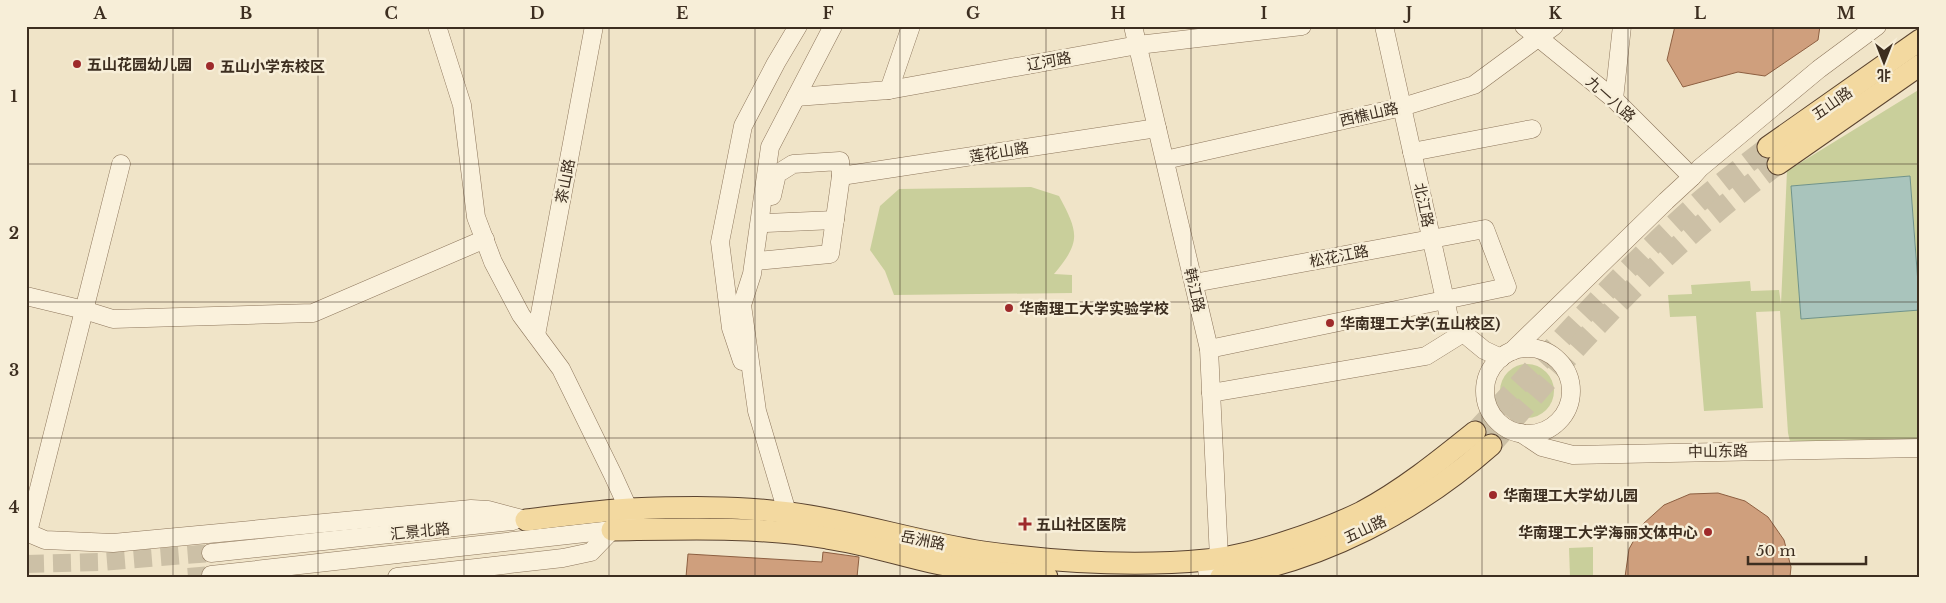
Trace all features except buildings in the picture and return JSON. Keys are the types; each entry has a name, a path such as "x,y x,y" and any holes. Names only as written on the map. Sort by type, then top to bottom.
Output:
{"main road":[{"name":"五山路","path":"1920,40 1773,155 1920,65"},
{"name":"五山路","path":"1213,568 1362,511 1483,438"},
{"name":"岳洲路","path":"628,509 707,508 788,512 845,522 983,552 1213,568"},
{"name":"汇景北路","path":"526,520 628,509"},
{"name":"岳洲路","path":"612,530 726,530 796,534 866,546 931,562 1047,577"}],"street":[{"path":"438,26 462,105 476,217 494,262 521,315 560,369 613,474 638,530"},
{"name":"茶山路","path":"536,335 594,26"},
{"path":"788,512 732,328 720,242 743,126 798,26"},
{"path":"754,268 770,147 833,26"},
{"path":"889,90 911,26"},
{"name":"韩江路","path":"1133,26 1209,349 1213,568"},
{"name":"辽河路","path":"796,97 889,90 1138,45 1302,26"},
{"name":"北江路","path":"1384,26 1450,322 1484,350 1507,354"},
{"name":"九一八路","path":"1524,26 1614,99 1692,177"},
{"name":"西樵山路","path":"1165,160 1402,107 1474,85 1554,26"},
{"path":"1614,99 1622,26"},
{"path":"1507,354 1527,348 1541,350 1554,356 1564,367 1570,380 1571,394 1568,408 1560,420 1542,431 1521,433 1508,428 1497,420 1489,408 1486,395 1486,381 1492,368 1700,168 1819,69 1878,26"},
{"name":"莲花山路","path":"841,176 1157,128"},
{"path":"1412,152 1532,128"},
{"path":"754,268 830,254 841,176 840,160 793,164 777,174 754,268 742,305 757,411"},
{"path":"121,164 27,532 45,540 113,543 471,509 488,510 526,520"},
{"path":"766,223 835,220"},
{"name":"松花江路","path":"1194,283 1485,229 1507,287 1445,301"},
{"path":"26,296 113,319 313,313 485,239"},
{"path":"1209,349 1445,301"},
{"path":"1211,393 1426,356 1463,333"},
{"name":"中山东路","path":"1521,433 1542,447 1572,454 1920,448"},
{"name":"汇景北路","path":"211,553 526,520"},
{"path":"396,577 563,558 591,552 612,530"},
{"name":"汇景北路","path":"211,575 612,530"}],"green space":[{"path":"1920,89 1920,300 1910,176 1791,186 1801,319 1920,310 1920,442 1792,450 1788,433 1780,311 1756,312 1763,408 1704,411 1696,316 1670,317 1668,295 1692,294 1691,285 1750,281 1751,291 1779,290 1781,304 1787,171"},
{"path":"1031,187 1059,196 1070,219 1074,237 1073,245 1069,254 1054,274 1072,275 1072,293 894,295 885,271 870,250 880,206 899,189"},
{"path":"1527,364 1537,366 1546,372 1552,381 1554,391 1552,401 1546,410 1537,416 1527,418 1517,416 1508,410 1502,401 1500,391 1502,381 1508,372 1517,366"},
{"path":"1593,547 1593,577 1570,577 1569,548"}],"water":[{"path":"1910,176 1920,310 1801,319 1791,186"}],"tunnel":[{"path":"1475,432 1641,256 1700,201 1768,147"},
{"path":"1491,445 1572,353 1642,280 1685,239 1778,164"},
{"path":"26,564 100,562 211,553"},
{"path":"188,577 211,575"}],"place":[{"name":"五山花园幼儿园","path":"77,64"},
{"name":"五山小学东校区","path":"210,66"},
{"name":"华南理工大学实验学校","path":"1009,308"},
{"name":"华南理工大学(五山校区)","path":"1330,323"},
{"name":"华南理工大学幼儿园","path":"1493,495"},
{"name":"五山社区医院","path":"1025,524"},
{"name":"华南理工大学海丽文体中心","path":"1708,532"}]}
